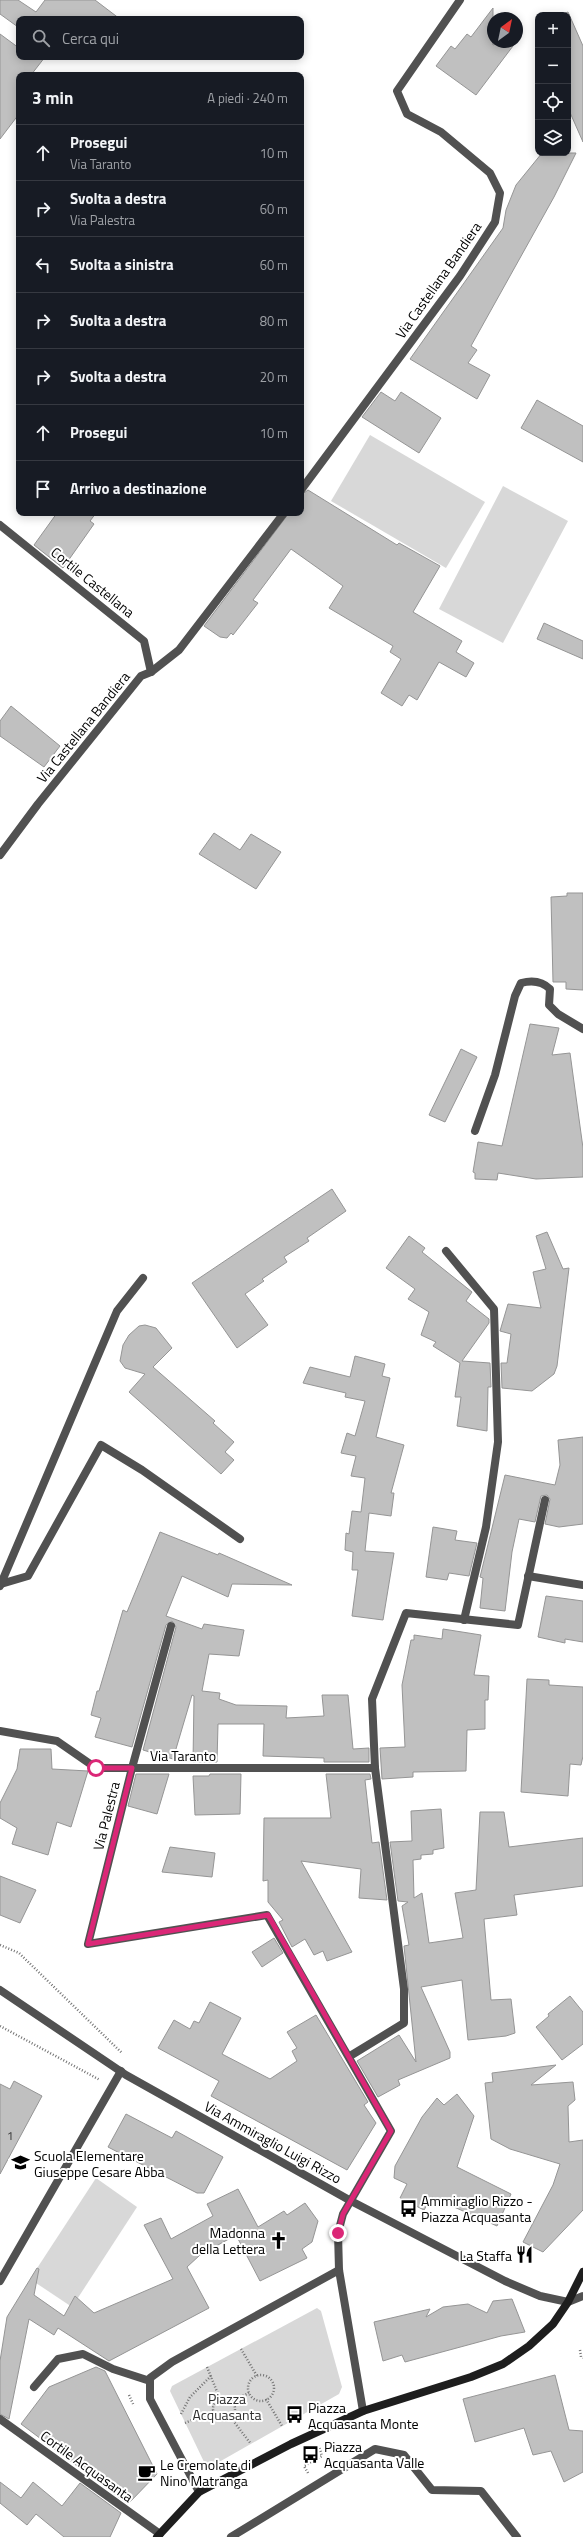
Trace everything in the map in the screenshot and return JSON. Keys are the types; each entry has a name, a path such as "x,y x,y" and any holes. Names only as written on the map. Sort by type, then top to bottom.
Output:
{"main road":[{"path":"158,2536 199,2492 291,2444 363,2411 472,2377 503,2364 529,2346 553,2324 568,2302 583,2272"}],"street":[{"name":"Via Castellana Bandiera","path":"304,486 460,276 495,222 500,193 490,173 441,132 407,114 397,90 460,0"},
{"name":"Via Castellana Bandiera","path":"0,855 38,804 141,676 151,672 179,650 282,516"},
{"name":"Cortile Castellana","path":"0,525 144,641 151,672"},
{"path":"475,1131 495,1075 514,996 521,984 530,980 545,984 550,990 549,1005 558,1014 583,1029"},
{"path":"446,1250 494,1309 498,1442 486,1527 464,1620"},
{"path":"0,1585 116,1310 143,1278"},
{"path":"0,1585 28,1576 101,1444 142,1470 240,1540"},
{"path":"363,2411 338,2270 338,2233 343,2214 391,2131 350,2056 404,2023 404,1989 375,1768 372,1699 406,1613 464,1620 518,1624 545,1500"},
{"path":"528,1576 583,1585"},
{"name":"Via Palestra","path":"171,1626 132,1768 88,1944 268,1915 350,2056"},
{"name":"Via Taranto","path":"0,1731 57,1741 96,1768 375,1768"},
{"name":"Via Ammiraglio Luigi Rizzo","path":"0,1990 120,2071 351,2201 505,2281 549,2299 568,2302"},
{"path":"0,2281 120,2071"},
{"path":"199,2492 150,2399 150,2378 172,2362 338,2270"},
{"path":"568,2302 583,2296"},
{"path":"34,2387 58,2359 83,2354 113,2369 150,2381"},
{"name":"Cortile Acquasanta","path":"0,2419 158,2536"},
{"path":"231,2537 375,2449 404,2455 432,2490 481,2491 516,2537"}],"path":[{"path":"0,1944 19,1953 128,2058"},
{"path":"241,2349 257,2376"},
{"path":"580,2350 581,2357 583,2358"},
{"path":"207,2367 220,2399"},
{"path":"265,2375 273,2384 273,2392 266,2399 255,2399 249,2393 250,2381 257,2376 265,2375"},
{"path":"181,2414 190,2397 211,2376"},
{"path":"232,2401 235,2412 231,2418 220,2420 214,2416 213,2405 220,2399 225,2398 232,2401 249,2393"},
{"path":"129,2396 134,2406"},
{"path":"266,2399 282,2426"},
{"path":"185,2423 213,2411"},
{"path":"231,2418 251,2444"},
{"path":"304,2466 322,2456"}],"green space":[{"path":"370,435 485,502 446,568 331,501"},
{"path":"503,486 568,521 503,643 439,609"},
{"path":"96,2178 137,2207 72,2307 30,2279"},
{"name":"Piazza Acquasanta","path":"317,2308 321,2311 342,2387 339,2394 212,2466 205,2464 170,2391 172,2386"}],"building":[{"path":"0,0 18,0 36,12 45,0 95,0 116,16 16,16 16,26 0,14"},
{"path":"487,16 487,48 511,48 476,95 436,66 451,46 455,49 467,34 471,37"},
{"path":"571,19 583,46 583,142 571,115"},
{"path":"0,34 16,46 16,60 43,60 33,72 16,72 16,118 0,139"},
{"path":"571,153 576,153 554,197 471,346 477,350 468,363 490,375 477,399 410,359 503,228 506,210 516,185 540,156 571,156"},
{"path":"381,392 395,401 401,392 441,418 419,453 362,417"},
{"path":"537,400 583,426 583,462 521,428"},
{"path":"308,490 397,545 399,543 440,566 413,612 462,641 456,652 474,663 466,677 439,662 417,700 409,695 402,706 381,693 401,659 390,652 393,646 329,608 343,586 291,549 253,600 258,603 233,635 231,633 227,638 220,637 204,626 287,516 304,516 304,493"},
{"path":"55,516 94,516 90,521 94,524 63,568 34,545"},
{"path":"544,623 583,641 583,659 537,639"},
{"path":"11,706 60,746 44,767 0,736 0,721"},
{"path":"214,833 240,850 251,834 281,852 256,889 199,854"},
{"path":"567,893 583,893 583,990 566,989 566,982 553,982 551,897 567,896"},
{"path":"530,1024 559,1028 552,1055 570,1053 583,1148 583,1177 536,1179 498,1173 497,1180 475,1179 475,1173 473,1172 478,1142 502,1146"},
{"path":"461,1049 477,1057 445,1122 429,1115"},
{"path":"332,1189 346,1211 307,1238 309,1241 284,1257 287,1262 262,1279 264,1281 245,1294 268,1325 237,1348 192,1283"},
{"path":"547,1232 563,1269 569,1268 557,1366 554,1374 532,1391 502,1388 501,1363 507,1363 511,1334 500,1331 508,1304 541,1308 533,1272 546,1269 536,1236"},
{"path":"409,1236 425,1248 422,1252 472,1292 466,1301 489,1319 489,1323 462,1361 490,1363 491,1387 488,1387 487,1431 457,1426 461,1397 455,1397 460,1363 433,1346 436,1342 421,1335 429,1312 408,1299 415,1289 386,1268"},
{"path":"145,1325 156,1328 172,1348 153,1367 215,1421 213,1423 234,1442 225,1452 234,1460 221,1474 129,1392 145,1374 125,1368 120,1361 123,1345 129,1335 139,1326"},
{"path":"355,1356 385,1364 382,1376 390,1378 376,1437 404,1445 391,1493 394,1493 391,1516 369,1513 365,1551 394,1553 383,1620 352,1616 358,1570 352,1570 353,1552 345,1550 346,1533 349,1534 352,1511 361,1512 365,1478 351,1476 356,1456 341,1453 347,1433 355,1436 365,1401 345,1397 346,1393 303,1383 310,1367 350,1377"},
{"path":"583,1437 583,1524 559,1527 545,1524 550,1499 547,1495 541,1496 535,1522 519,1519 512,1552 505,1611 480,1608 483,1578 480,1577 505,1475 555,1485 560,1465 558,1440"},
{"path":"433,1527 457,1531 455,1540 477,1543 469,1576 449,1573 447,1580 426,1577"},
{"path":"160,1532 218,1555 219,1553 292,1585 232,1584 228,1597 182,1576 166,1616 202,1629 204,1624 244,1630 239,1656 209,1654 202,1691 220,1693 219,1699 236,1705 287,1706 286,1718 324,1716 322,1695 348,1695 353,1749 369,1748 369,1762 324,1762 324,1758 263,1756 264,1724 218,1724 217,1762 193,1762 194,1696 192,1695 173,1759 143,1750 176,1627 172,1621 166,1625 132,1747 95,1737 101,1718 91,1715 97,1691 99,1691 123,1610 127,1612"},
{"path":"546,1596 583,1601 583,1642 565,1639 565,1643 538,1637"},
{"path":"443,1629 481,1635 474,1675 489,1676 488,1700 485,1700 485,1729 467,1730 466,1771 413,1772 413,1777 382,1779 380,1748 405,1747 402,1685 411,1640 414,1640 414,1635 442,1639"},
{"path":"527,1679 549,1680 549,1685 583,1687 583,1756 581,1765 570,1764 568,1796 521,1792"},
{"path":"20,1749 51,1749 52,1769 88,1771 71,1827 57,1822 48,1855 12,1844 17,1828 0,1818 0,1803 17,1769"},
{"path":"136,1774 169,1774 157,1814 128,1806"},
{"path":"210,1774 241,1774 240,1814 195,1815 193,1776 209,1776"},
{"path":"326,1774 370,1774 371,1779 365,1780 372,1843 379,1842 387,1900 359,1898 361,1869 301,1861 352,1952 327,1961 323,1951 314,1955 305,1939 292,1947 279,1922 283,1920 268,1902 268,1880 263,1881 264,1818 331,1818"},
{"path":"441,1809 444,1848 433,1850 433,1854 421,1855 421,1859 413,1860 414,1898 422,1893 429,1943 463,1938 455,1893 476,1890 480,1812 504,1812 509,1847 583,1838 583,1886 514,1895 517,1915 484,1919 491,2000 511,1999 515,2033 506,2036 468,2040 462,1980 421,1987 450,2052 450,2058 398,2080 400,2085 378,2097 357,2061 399,2035 416,2062 404,1946 409,1945 402,1906 408,1902 398,1901 390,1842 412,1841 411,1811"},
{"path":"170,1847 215,1853 212,1877 162,1872"},
{"path":"0,1876 36,1890 20,1923 0,1915"},
{"path":"274,1938 283,1953 262,1967 252,1952"},
{"path":"570,1996 583,2012 583,2044 562,2060 536,2027 549,2016 548,2014"},
{"path":"210,2002 241,2018 222,2054 270,2079 297,2061 292,2051 297,2048 287,2032 316,2015 368,2102 364,2105 376,2123 347,2170 211,2096 219,2081 158,2048 174,2020 190,2029 194,2021 199,2023"},
{"path":"556,2065 531,2085 573,2082 575,2100 568,2106 569,2142 583,2140 583,2210 543,2252 523,2242 553,2185 560,2164 510,2149 491,2139 485,2083 493,2082 492,2073"},
{"path":"14,2081 42,2096 0,2174 0,2084 10,2089"},
{"path":"457,2094 474,2116 457,2167 511,2194 497,2226 445,2203 444,2205 432,2197 424,2210 400,2198 407,2184 394,2178 395,2166 422,2117 437,2098 444,2105"},
{"path":"126,2114 172,2138 176,2131 223,2157 204,2193 197,2193 108,2147"},
{"path":"238,2189 258,2227 284,2211 287,2215 305,2203 318,2221 312,2242 302,2249 307,2258 260,2281 236,2235 200,2255 187,2267 209,2308 109,2361 58,2328 54,2335 29,2319 9,2419 0,2414 0,2361 7,2317 37,2268 39,2269 34,2295 64,2316 75,2296 94,2313 173,2279 144,2225 161,2218 171,2239 213,2216 207,2204"},
{"path":"512,2299 525,2332 501,2336 405,2362 402,2355 383,2361 374,2322 430,2309 426,2317 443,2307 468,2304 487,2313 493,2301"},
{"path":"96,2367 105,2371 157,2474 128,2504 21,2424 49,2387"},
{"path":"555,2375 569,2430 583,2431 583,2472 564,2482 551,2451 533,2455 524,2428 475,2442 463,2399"},
{"path":"0,2482 21,2498 33,2482 62,2506 80,2483 121,2513 110,2537 64,2537 36,2514 27,2525 0,2503"}],"place":[{"name":"Scuola Elementare Giuseppe Cesare Abba","path":"21,2163"},
{"name":"Ammiraglio Rizzo - Piazza Acquasanta","path":"408,2208"},
{"name":"Madonna della Lettera","path":"278,2240"},
{"name":"La Staffa","path":"525,2255"},
{"name":"Piazza Acquasanta Monte","path":"295,2415"},
{"name":"Piazza Acquasanta Valle","path":"311,2454"},
{"name":"Le Cremolate di Nino Matranga","path":"147,2472"}],"route":[{"path":"96,1768 132,1768 88,1944 268,1915 350,2056 391,2131 343,2214 338,2233"}]}
